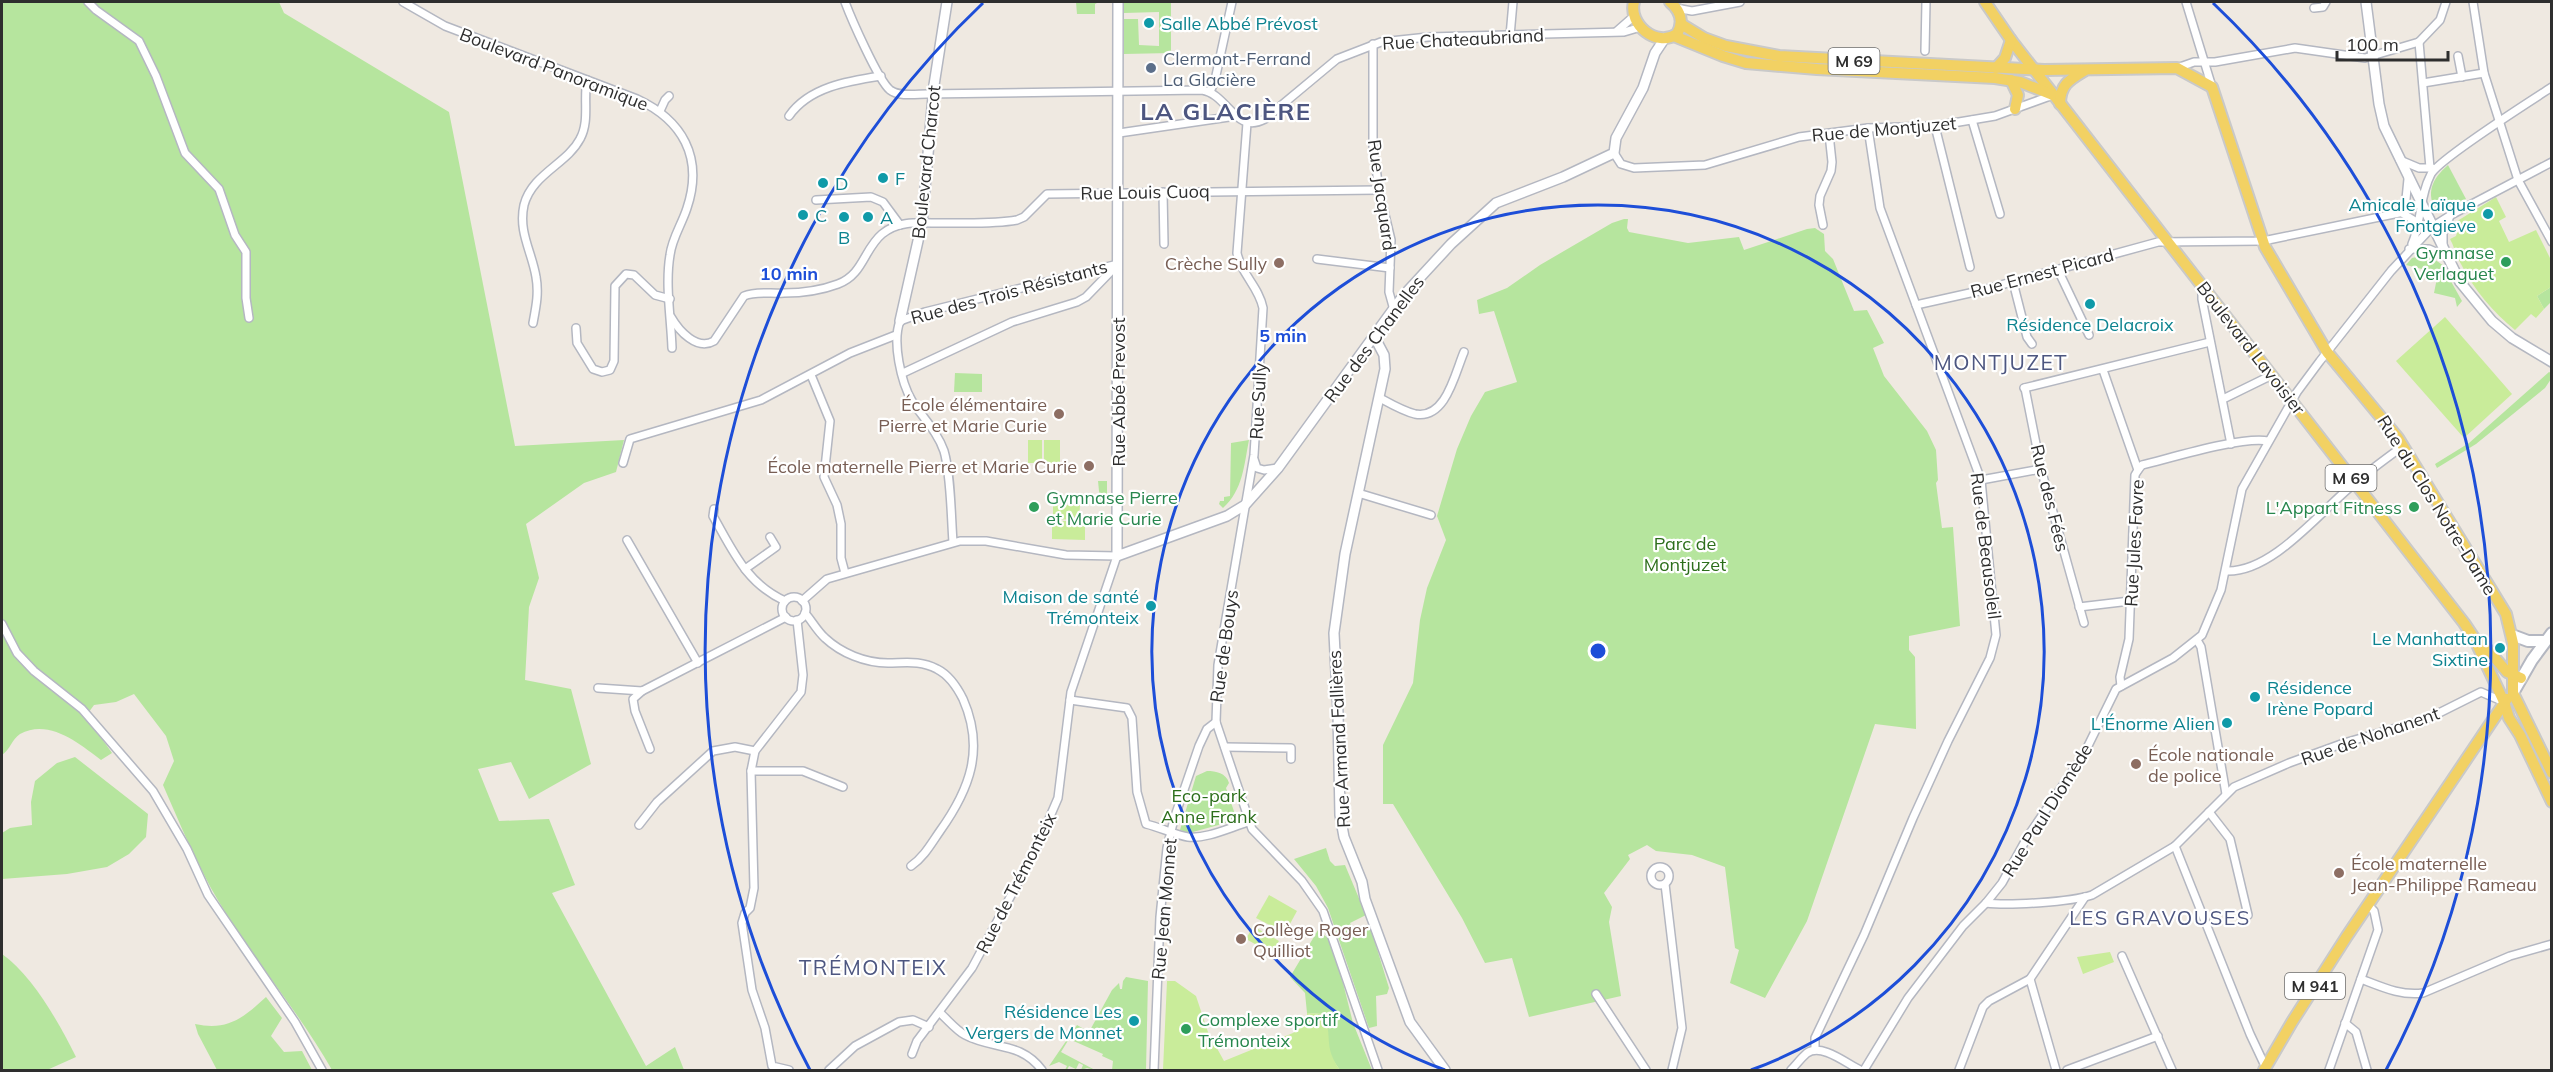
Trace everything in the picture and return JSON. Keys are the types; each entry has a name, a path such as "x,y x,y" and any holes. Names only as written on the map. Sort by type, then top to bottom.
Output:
{"main road":[{"path":"1634,2 1633,17 1645,31 1670,37 1676,10"},
{"name":"Boulevard Lavoisier","path":"1985,2 2057,100 2474,638 2504,702"},
{"name":"M 69","path":"1676,10 1704,38 1726,46 1779,57 2034,70 2177,68 2212,87"},
{"name":"M 69","path":"1670,37 1746,63 2011,80 2057,100"},
{"path":"1996,68 2006,58 2011,40"},
{"path":"2057,100 2065,84 2085,70"},
{"path":"2011,80 2018,95 2015,109"},
{"name":"Rue du Clos Notre-Dame","path":"2212,87 2263,241 2327,352 2376,409 2403,446 2499,602 2512,634 2518,677 2513,693"},
{"path":"2512,634 2528,641 2548,637"},
{"path":"2518,677 2548,637"},
{"name":"M 69","path":"2474,638 2482,642 2501,667 2518,677"},
{"path":"2513,693 2552,773"},
{"name":"M 941","path":"2265,1069 2292,1022 2368,905 2504,702 2513,693"},
{"name":"M 69","path":"2504,702 2509,718 2520,735 2552,802"}],"street":[{"path":"88,2 139,41 156,76 186,153 210,178 222,195 235,235 246,252 246,298 249,318"},
{"name":"Boulevard Panoramique","path":"403,2 445,26 637,99 660,111 679,130 688,149 693,169 693,189 671,246 668,272 670,298"},
{"path":"845,2 881,76 889,89 894,92 933,94 1202,90 1210,92 1246,123"},
{"name":"Boulevard Charcot","path":"900,321 922,223 933,94 947,2"},
{"name":"Rue Abbé Prevost","path":"1117,555 1118,2"},
{"path":"1210,92 1215,80 1232,2"},
{"path":"1510,36 1513,2"},
{"path":"1676,10 1692,11 1740,2"},
{"path":"1925,51 1926,2"},
{"name":"Rue du Clos Notre-Dame","path":"2186,2 2212,87"},
{"path":"2314,8 2323,7 2326,2"},
{"path":"2366,2 2384,126 2398,160 2460,282 2492,321 2520,344 2552,362"},
{"path":"2177,68 2204,61 2215,62 2295,48 2359,58 2373,55 2420,42 2440,20 2446,2"},
{"path":"2473,2 2484,72 2518,180 2552,242"},
{"path":"1676,10 1692,11"},
{"path":"1617,31 1633,17"},
{"path":"1645,31 1655,53"},
{"name":"Rue Chateaubriand","path":"1246,123 1265,119 1337,59 1373,44 1403,39 1645,31"},
{"path":"1614,153 1613,144 1643,88 1655,53 1670,37"},
{"path":"2420,42 2432,168"},
{"name":"Rue Jacquard","path":"1373,44 1373,146 1379,190 1391,240 1389,292 1394,310"},
{"path":"2458,56 2462,77"},
{"path":"2423,83 2484,72"},
{"path":"789,116 798,103 818,91 856,80 881,76"},
{"path":"533,323 538,292 536,275 523,234 522,217 525,203 537,182 579,142 585,120 587,80"},
{"path":"2398,160 2411,166 2432,168 2552,87"},
{"path":"660,111 669,96"},
{"name":"Rue de Montjuzet","path":"1614,153 1621,164 1634,168 1695,166 1714,163 1799,137 1868,128 1935,126 1995,116 2057,100"},
{"path":"1119,133 1236,116"},
{"path":"1972,120 2000,214"},
{"name":"Rue Sully","path":"1245,505 1254,459 1263,308 1260,296 1240,266 1237,253 1246,123"},
{"path":"1935,126 1970,267"},
{"name":"Rue de Beausoleil","path":"1815,1050 1815,1038 1864,935 1912,818 1990,658 1994,644 1996,618 1981,480 1880,207 1868,128"},
{"path":"1823,225 1819,205 1825,182 1831,171 1829,134"},
{"name":"Rue des Chanelles","path":"1117,555 1227,516 1245,505 1278,468 1374,336 1424,272 1496,203 1563,177 1614,153"},
{"name":"Rue Paul Diomède","path":"1986,903 2002,883 2028,836 2083,756 2111,696 2121,686 2173,658 2197,640 2217,605 2226,572 2239,499 2268,441 2292,401 2327,352 2409,249 2432,227 2451,214 2552,162"},
{"name":"Rue Paul Diomède","path":"2409,249 2420,223 2420,203 2432,168"},
{"path":"2408,179 2402,213 2415,221 2417,233"},
{"name":"Rue Louis Cuoq","path":"900,225 1013,221 1024,217 1047,194 1379,190"},
{"path":"1163,192 1164,244"},
{"path":"671,317 690,339 709,344 744,296 753,293 800,292 847,280 858,271 872,246 883,233 900,225 883,202 871,197 816,200"},
{"name":"Rue Ernest Picard","path":"1916,305 2013,282 2158,242 2263,241 2402,213 2420,203"},
{"path":"2445,252 2443,233 2451,214"},
{"path":"2409,249 2445,252"},
{"path":"1317,259 1390,268"},
{"path":"903,373 1012,322 1077,302 1086,297 1118,264"},
{"name":"Rue des Trois Résistants","path":"900,321 926,312 1118,264"},
{"path":"2058,270 2089,335"},
{"path":"576,328 577,343 593,369 602,372 610,370 614,361 615,286 626,274 634,275 655,295 670,298 672,348"},
{"path":"2013,282 2027,337 2032,344"},
{"path":"2202,285 2202,300 2231,444"},
{"path":"900,321 896,345 912,401 936,434 945,454 953,542"},
{"name":"Rue des Trois Résistants","path":"623,464 630,439 761,400 850,353 896,335"},
{"name":"Rue Armand Fallières","path":"1374,336 1385,360 1380,399 1345,554 1334,633 1341,826 1410,1022 1445,1071"},
{"path":"2103,370 2210,342"},
{"path":"1380,399 1414,414 1426,414 1438,408 1464,351"},
{"name":"Rue des Fées","path":"2084,623 2041,469 2023,388 2103,370"},
{"name":"Rue Jules Favre","path":"2103,370 2138,470 2135,475 2129,639 2120,677 2121,686"},
{"path":"811,375 830,421 824,477 837,505 841,524 841,558 845,573"},
{"path":"2223,399 2272,375"},
{"path":"2138,470 2142,465 2231,444 2268,441"},
{"path":"2226,572 2234,572 2275,555 2355,482 2403,446"},
{"path":"1254,459 1257,468 1264,470 1278,468"},
{"path":"1981,480 2041,469"},
{"path":"1358,494 1431,515"},
{"name":"Rue de Bouys","path":"1245,505 1242,534 1218,665 1216,722 1249,822 1264,844 1302,881 1323,911 1378,1071"},
{"path":"714,509 713,516 726,542 745,569 768,591 785,601"},
{"path":"745,569 776,547 770,537"},
{"path":"627,540 698,663"},
{"path":"802,600 827,579 953,542 986,542 1066,555 1117,555"},
{"name":"Rue de Trémonteix","path":"912,1054 917,1041 972,968 1036,849 1058,798 1074,682 1117,555"},
{"path":"792,597 802,600 806,607 805,613 797,620 786,617 782,611 785,601 792,597"},
{"path":"2079,607 2130,601"},
{"path":"805,613 824,638 850,654 873,662 922,663 936,668 952,681 966,708 974,741 969,775 950,817 920,860 911,866"},
{"path":"650,749 635,711 633,699 642,691 786,617"},
{"path":"789,1071 772,1068 765,1028 752,990 742,923 745,913 750,908 754,888 751,771 755,752 801,693 802,675 797,620"},
{"path":"2,624 17,652 34,671 82,709 153,790 187,849 208,894 295,1022 322,1071"},
{"path":"2197,640 2201,646 2226,794"},
{"path":"598,688 642,691"},
{"name":"Rue de Nohanent","path":"1986,903 2002,905 2085,897 2146,865 2175,846 2234,787 2289,763 2344,743 2427,719 2481,693 2504,702"},
{"path":"1070,700 1127,708 1132,718 1140,808 1146,824 1171,830 1185,837 1197,837 1249,822"},
{"name":"Rue Jean Monnet","path":"1154,1071 1164,868 1171,830 1198,746 1207,729 1216,722"},
{"path":"639,825 666,794 712,751 735,747 755,752"},
{"path":"1225,747 1291,748 1291,759"},
{"path":"751,771 803,771 843,787"},
{"path":"2209,812 2230,839 2248,915"},
{"path":"2175,846 2265,1069"},
{"path":"1665,884 1670,908 1682,1028 1672,1071"},
{"path":"1959,1071 1983,1007 2030,979 2085,897"},
{"path":"1791,1071 1807,1053 1815,1050 1826,1052 1862,1071 1908,998 1963,926 1986,903"},
{"path":"2329,1071 2378,930 2373,911 2368,905"},
{"path":"2361,979 2396,992 2423,993 2510,956 2552,944"},
{"path":"2121,956 2172,1071"},
{"path":"2030,979 2056,1071"},
{"path":"1596,994 1646,1071"},
{"path":"940,1013 963,1034 976,1040 1016,1049 1032,1058 1042,1071"},
{"path":"829,1071 855,1046 899,1022 913,1020 929,1027"},
{"path":"2345,1023 2356,1032 2367,1071"},
{"path":"2067,1071 2158,1036"}],"green space":[{"path":"2,2 279,2 284,13 449,112 515,446 624,440 616,472 584,483 526,524 539,578 529,607 525,680 571,689 591,764 529,799 511,762 478,769 499,821 549,819 575,885 552,893 646,1066 675,1047 684,1070 332,1070 219,902 203,874 163,785 174,761 166,736 134,694 116,702 94,705 86,716 112,753 101,760 63,735 42,729 20,734 2,755"},
{"path":"1076,2 1099,2 1095,4 1095,14 1077,14"},
{"path":"1124,2 1171,2 1171,53 1124,54 1124,19 1138,19 1139,45 1159,46 1159,12 1124,13"},
{"path":"2448,165 2466,199 2437,213 2431,199 2432,187 2434,181"},
{"name":"Gymnase Verlaguet","path":"2496,197 2506,217 2499,221 2509,242 2536,230 2551,260 2551,287 2537,296 2544,309 2536,318 2531,314 2515,330 2478,292 2466,274 2450,239 2456,236 2458,229 2454,223"},
{"name":"Parc de Montjuzet","path":"1628,219 1629,232 1688,243 1739,237 1744,250 1807,229 1815,228 1824,234 1825,251 1833,259 1854,311 1867,310 1884,343 1873,348 1884,376 1927,431 1936,450 1938,480 1936,483 1942,528 1953,527 1960,626 1909,636 1909,650 1915,657 1916,729 1875,724 1807,921 1765,998 1730,983 1739,950 1735,948 1725,867 1692,855 1656,851 1647,845 1628,855 1630,859 1604,893 1612,907 1609,922 1621,996 1529,1017 1512,958 1485,963 1462,918 1393,804 1383,804 1383,745 1413,683 1420,620 1427,588 1446,540 1437,516 1457,449 1471,416 1485,392 1517,382 1494,311 1479,314 1477,300 1507,288 1540,265 1612,223"},
{"path":"2431,257 2444,266 2462,301 2457,307 2455,298 2434,293 2438,273 2406,265 2412,258"},
{"path":"2551,287 2551,302 2544,309 2537,296"},
{"path":"2445,317 2512,394 2464,438 2396,361"},
{"path":"2549,372 2551,379 2545,388 2476,444 2437,468 2435,464 2469,443"},
{"path":"955,373 982,374 982,392 954,392"},
{"path":"1028,440 1042,440 1042,463 1028,463"},
{"path":"1044,440 1060,440 1060,463 1044,463"},
{"path":"1249,440 1239,485 1223,508 1219,504 1220,501 1230,496 1231,443"},
{"path":"1098,481 1107,481 1107,501 1100,501"},
{"path":"1053,505 1080,505 1079,520 1053,519"},
{"path":"1052,521 1085,521 1085,540 1052,539"},
{"path":"75,757 148,814 146,837 129,854 107,867 67,874 2,879 2,833 10,828 32,825 31,802 35,781 57,763"},
{"name":"Eco-park Anne Frank","path":"1207,771 1220,773 1228,780 1226,788 1237,820 1189,833 1180,830 1196,776"},
{"path":"1326,848 1330,861 1335,866 1345,865 1366,915 1350,923 1356,934 1371,929 1389,988 1387,994 1376,996 1377,1026 1369,1028 1328,908 1316,886 1294,859"},
{"path":"1269,895 1297,911 1285,933 1256,918"},
{"path":"1253,926 1279,941 1271,953 1246,939"},
{"path":"1318,930 1329,939 1336,955 1353,1023 1372,1070 1340,1070 1329,1051 1323,1014 1307,1013 1305,993 1290,977"},
{"path":"2110,952 2114,962 2083,974 2077,957"},
{"path":"2,954 35,987 76,1057 47,1070 2,1070"},
{"path":"1126,977 1148,981 1146,1070 1112,1070 1113,1061 1069,1039 1061,1052 1095,1070 1087,1068 1081,1070 1083,1065 1079,1063 1076,1069 1069,1066 1065,1070 1067,1066 1059,1062 1049,1066 1077,1025 1089,1032 1112,990 1119,983 1122,989"},
{"name":"Complexe sportif Trémonteix","path":"1167,981 1175,981 1196,996 1208,1032 1224,1061 1293,1033 1307,1023 1307,1013 1323,1014 1328,1029 1331,1054 1340,1070 1163,1070"},
{"path":"266,997 282,1018 271,1036 284,1052 302,1051 312,1070 217,1070 195,1024 217,1026 234,1021"}],"place":[{"name":"Salle Abbé Prévost","path":"1149,23"},
{"name":"Clermont-Ferrand La Glacière","path":"1151,68"},
{"name":"F","path":"883,178"},
{"name":"D","path":"823,183"},
{"name":"Amicale Laïque Fontgieve","path":"2488,214"},
{"name":"C","path":"803,215"},
{"name":"B","path":"844,217"},
{"name":"A","path":"868,217"},
{"name":"Gymnase Verlaguet","path":"2506,262"},
{"name":"Crèche Sully","path":"1279,263"},
{"name":"Résidence Delacroix","path":"2090,304"},
{"name":"École élémentaire Pierre et Marie Curie","path":"1059,414"},
{"name":"École maternelle Pierre et Marie Curie","path":"1089,466"},
{"name":"Gymnase Pierre et Marie Curie","path":"1034,507"},
{"name":"L'Appart Fitness","path":"2414,507"},
{"name":"Maison de santé Trémonteix","path":"1151,606"},
{"name":"Le Manhattan Sixtine","path":"2500,648"},
{"name":"Résidence Irène Popard","path":"2255,697"},
{"name":"L'Énorme Alien","path":"2227,723"},
{"name":"École nationale de police","path":"2136,764"},
{"name":"École maternelle Jean-Philippe Rameau","path":"2339,873"},
{"name":"Collège Roger Quilliot","path":"1241,939"},
{"name":"Résidence Les Vergers de Monnet","path":"1134,1021"},
{"name":"Complexe sportif Trémonteix","path":"1186,1029"}],"district":[{"name":"LA GLACIÈRE","path":"1226,111"},
{"name":"MONTJUZET","path":"2001,362"},
{"name":"LES GRAVOUSES","path":"2160,917"},
{"name":"TRÉMONTEIX","path":"873,967"}]}
